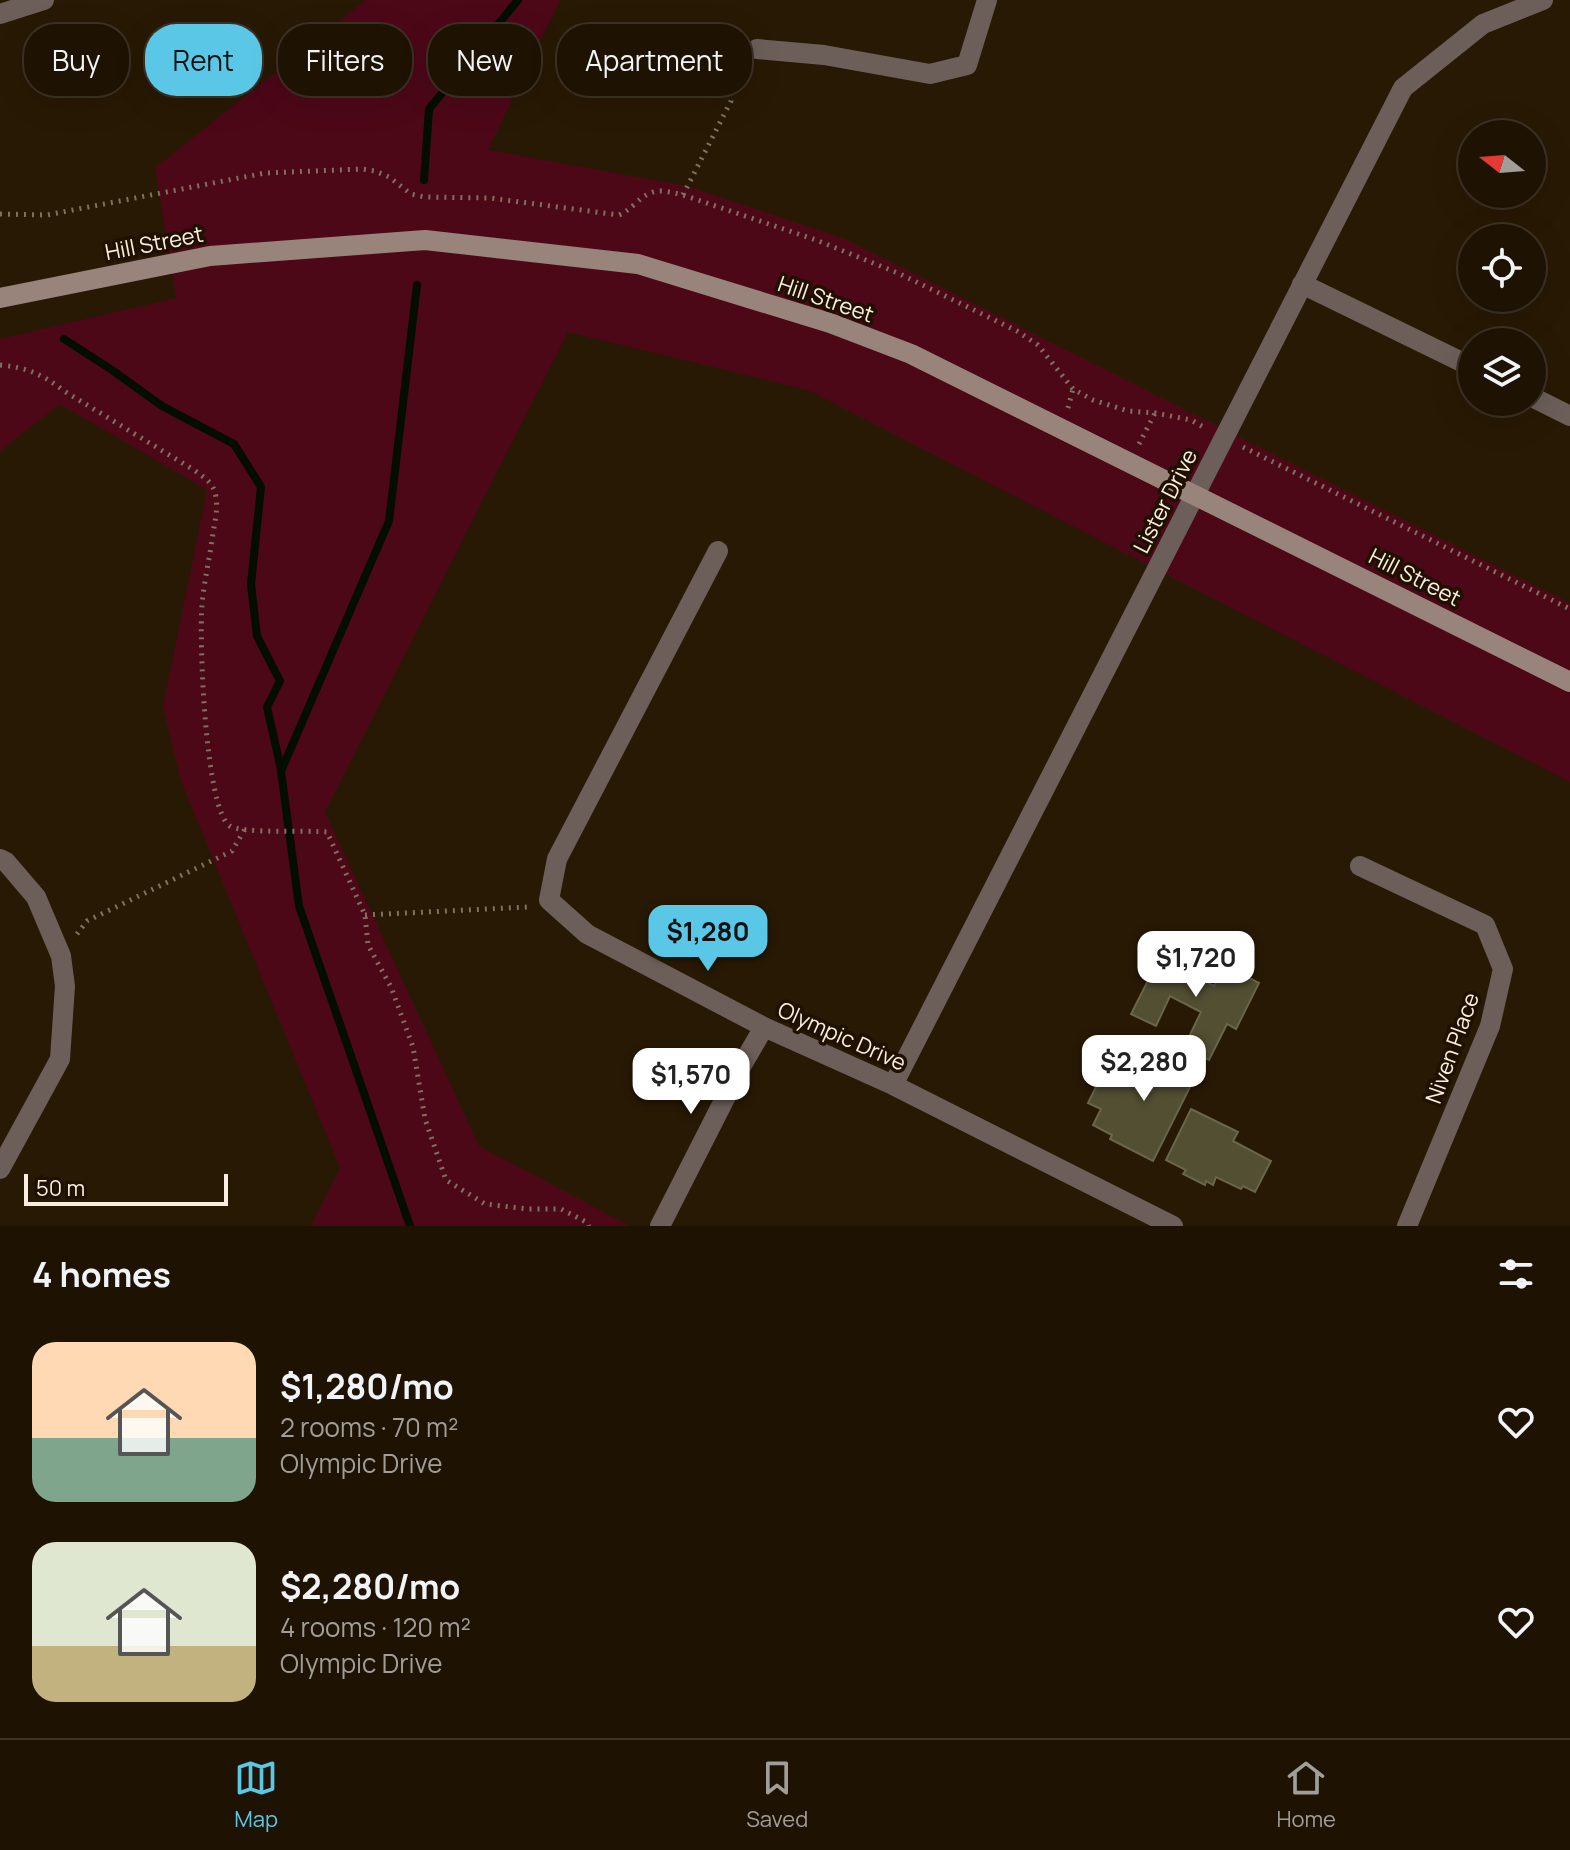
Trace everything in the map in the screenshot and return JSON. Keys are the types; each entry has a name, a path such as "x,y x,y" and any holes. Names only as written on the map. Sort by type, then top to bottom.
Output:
{"main road":[{"name":"Hill Street","path":"0,298 210,256 425,240 638,264 830,323 911,354 1570,682"}],"street":[{"path":"0,14 44,0"},
{"path":"757,49 824,55 930,74 967,65 987,0"},
{"name":"Lister Drive","path":"893,1085 1403,88 1483,24 1543,0"},
{"path":"1302,284 1458,360"},
{"path":"1546,404 1570,416"},
{"path":"549,900 557,859 718,551"},
{"path":"0,859 36,897 61,956 65,986 60,1059 0,1169"},
{"name":"Niven Place","path":"1360,866 1485,925 1503,969 1490,1026 1407,1226"},
{"name":"Olympic Drive","path":"549,900 587,934 764,1027 893,1085 1173,1226"},
{"path":"660,1226 764,1027"}],"path":[{"path":"683,195 731,101 730,76 757,49"},
{"path":"0,365 15,366 45,376 64,391 194,470 214,488 217,509 200,624 204,705 212,775 222,816 230,826 245,829 327,832 365,915 368,945 391,987 413,1047 425,1119 446,1180 485,1204 561,1209 589,1226"},
{"path":"1131,462 1155,413"},
{"path":"1225,438 1570,609"},
{"path":"61,956 87,921 232,851 245,829"},
{"path":"365,915 527,907 549,900"}],"shaded area":[{"path":"366,0 560,0 541,40 541,24 428,24 428,96 514,96 488,150 687,186 845,239 1570,603 1570,782 808,390 568,332 325,812 479,1146 630,1226 311,1226 340,1168 181,781 163,707 207,490 60,404 0,451 0,339 176,298 155,168 245,96 262,96 262,83 278,70 278,96 412,96 412,24 336,24"}],"building":[{"path":"1166,945 1189,957 1183,970 1214,986 1225,965 1259,983 1236,1029 1227,1024 1209,1060 1184,1047 1201,1012 1170,996 1156,1026 1131,1014"},
{"path":"1160,1046 1200,1067 1153,1161 1110,1139 1112,1135 1093,1125 1101,1109 1088,1103 1105,1069 1140,1086"},
{"path":"1191,1109 1238,1132 1233,1141 1271,1161 1255,1192 1216,1177 1213,1185 1206,1181 1205,1185 1183,1174 1186,1170 1166,1160"}],"waterway":[{"path":"424,180 429,109 518,0"},
{"path":"410,1226 299,906 281,771 389,521 417,285"},
{"path":"64,339 162,406 234,444 261,487 251,584 257,636 280,681 267,707 281,769"}]}
